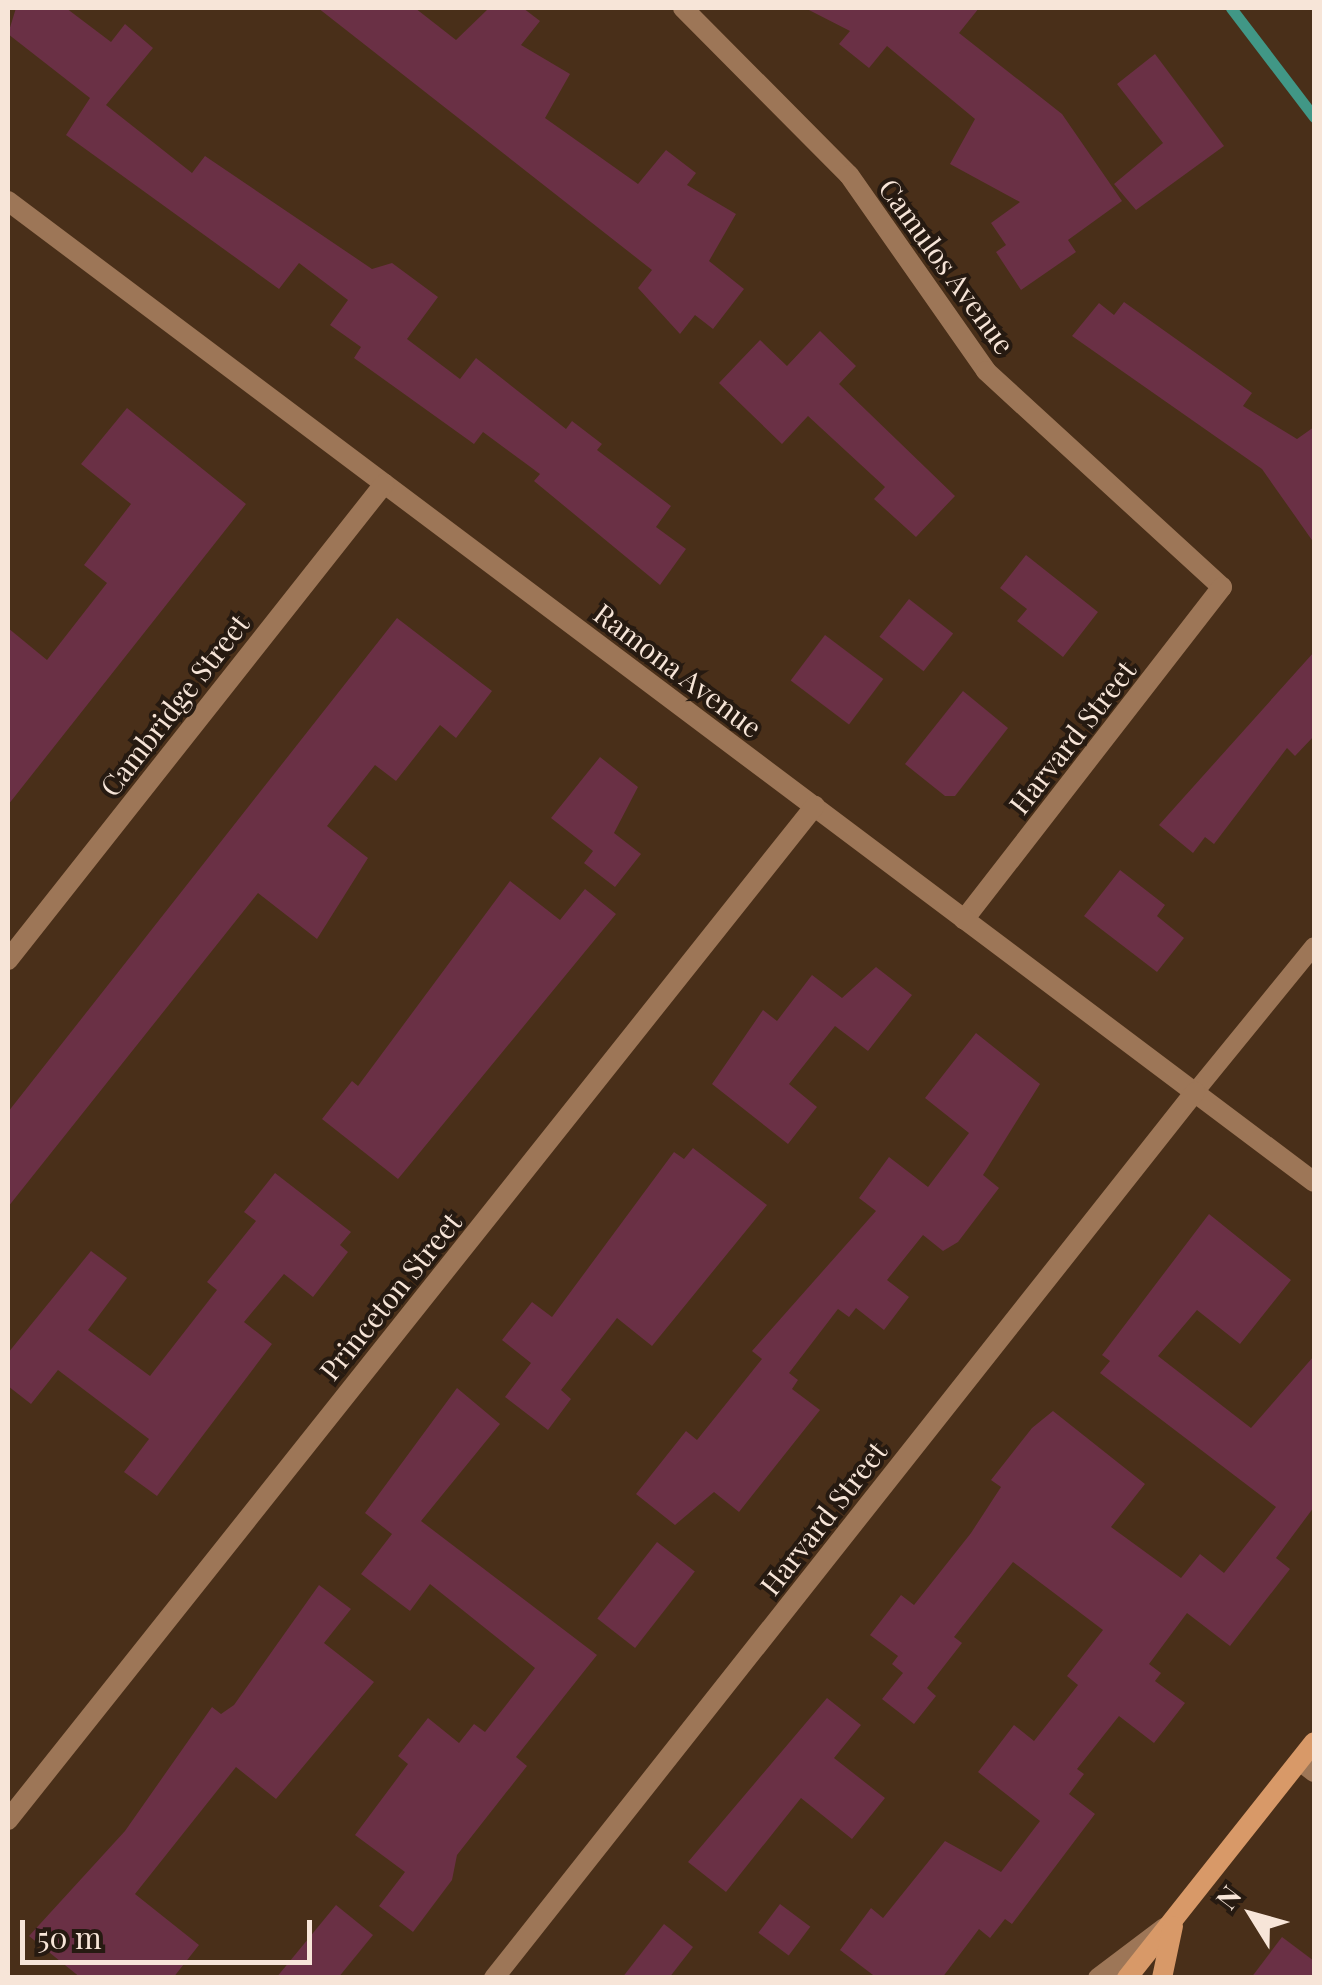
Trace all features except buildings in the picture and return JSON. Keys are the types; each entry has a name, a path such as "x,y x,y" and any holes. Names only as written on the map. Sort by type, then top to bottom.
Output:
{"main road":[{"path":"1127,1978 1307,1766 1314,1742"},
{"path":"1162,1978 1174,1921"}],"street":[{"name":"Camulos Avenue","path":"683,8 849,175 986,371 1222,588"},
{"name":"Ramona Avenue","path":"8,202 1314,1182"},
{"name":"Cambridge Street","path":"8,960 384,484"},
{"name":"Harvard Street","path":"964,920 1222,588"},
{"name":"Princeton Street","path":"8,1820 815,806"},
{"name":"Harvard Street","path":"494,1978 1196,1092"},
{"path":"1098,1978 1174,1921"}],"lane":[{"path":"1196,1092 1314,946"}],"waterway":[{"path":"1231,8 1314,117"}]}
